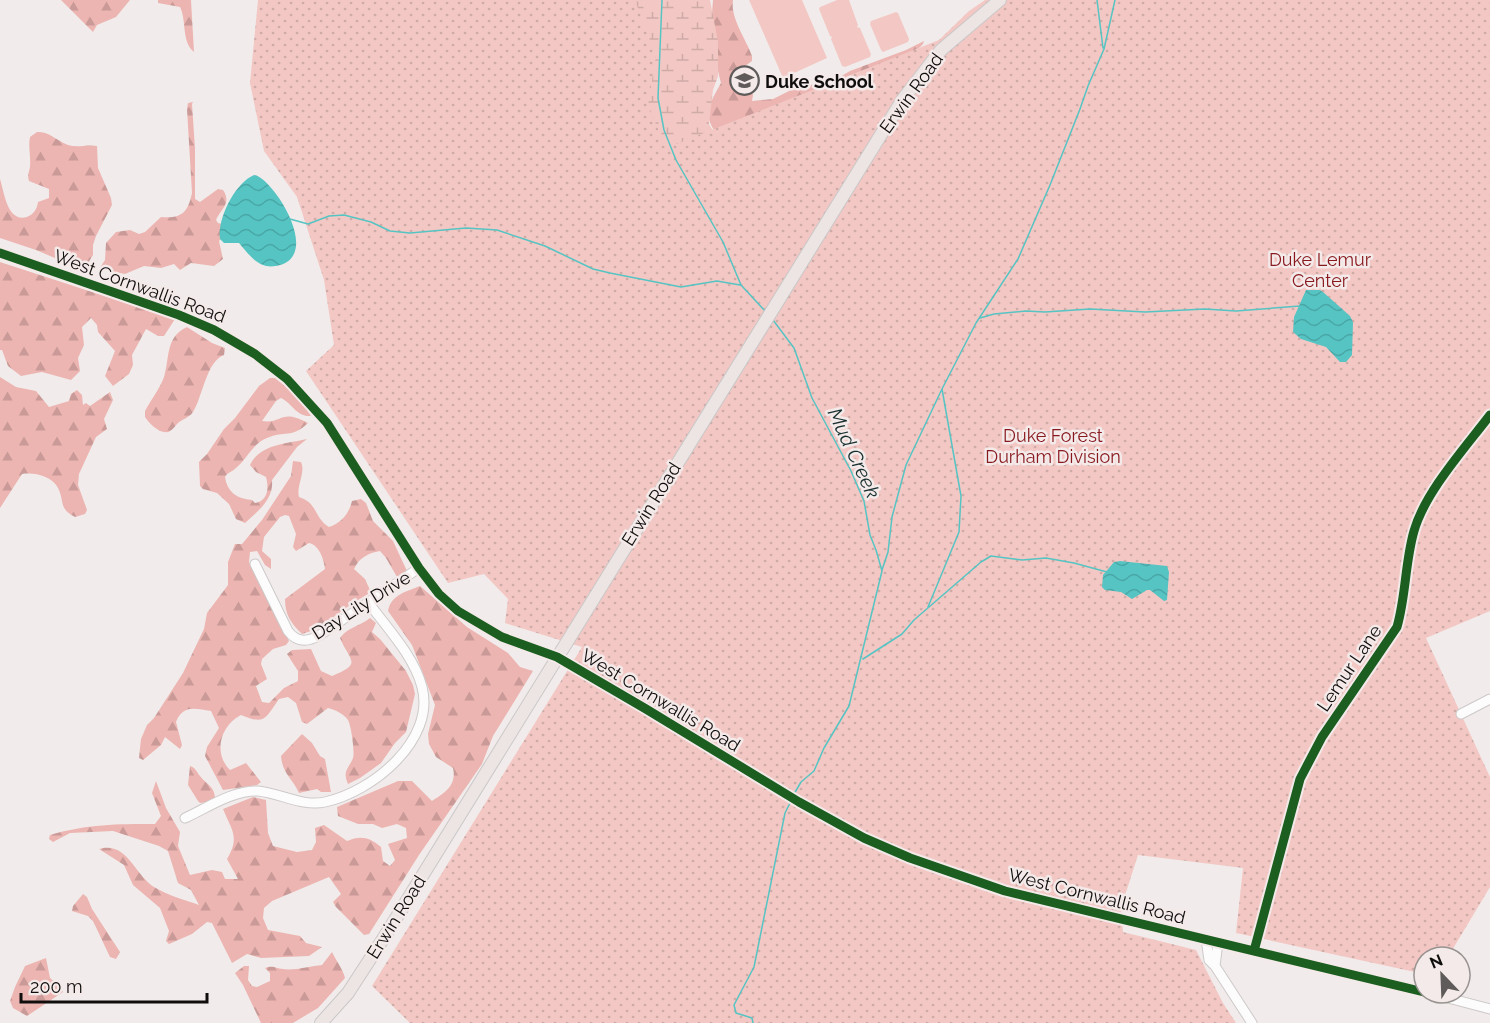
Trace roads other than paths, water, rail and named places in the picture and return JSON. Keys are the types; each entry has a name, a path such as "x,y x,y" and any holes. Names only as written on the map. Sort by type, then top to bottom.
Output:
{"main road":[{"name":"Erwin Road","path":"321,1023 333,1012 356,982 912,85 951,40 1000,0"}],"street":[{"name":"West Cornwallis Road","path":"0,253 179,315 222,334 262,359 300,392 327,423 419,568 439,594 466,617 502,637 557,657 798,802 893,851 984,885 1052,904 1412,989"},
{"name":"Lemur Lane","path":"1254,951 1300,779 1322,737 1397,627 1413,532 1419,515 1439,482 1490,415"},
{"name":"Day Lily Drive","path":"255,564 288,631 294,638 302,640 316,637 419,568"},
{"path":"185,818 250,791 309,803 327,802 378,778 396,762 422,718 423,692 414,666 369,602"},
{"path":"1461,714 1490,699"},
{"path":"1206,939 1209,960 1252,1023"},
{"path":"1215,966 1218,942"},
{"path":"1472,1004 1490,1009"}],"water":[{"path":"254,175 262,179 281,201 295,232 296,246 292,258 280,265 267,266 256,262 239,243 224,243 220,239 221,222 229,202 240,186"},
{"path":"1306,290 1320,290 1350,316 1353,322 1352,355 1346,362 1340,362 1326,347 1301,339 1293,332 1294,317"},
{"path":"1114,562 1167,566 1169,572 1167,600 1164,601 1150,590 1132,599 1121,592 1105,590 1102,587 1103,575"}],"waterway":[{"name":"Mud Creek","path":"662,0 658,98 664,130 676,160 723,242 741,285 766,312"},
{"path":"1097,0 1103,48"},
{"path":"882,570 888,552 892,517 906,465 976,323 1018,259 1104,49 1115,0"},
{"path":"290,219 308,224 329,216 344,215 371,222 390,231 410,233 466,228 497,230 545,246 593,269 610,273 681,287 717,281 740,285"},
{"path":"980,318 994,314 1026,311 1090,309 1145,312 1205,309 1236,311 1300,306"},
{"name":"Mud Creek","path":"773,320 794,348 812,398 851,471 864,501 870,535 882,571 849,706 824,748 814,771 801,782 794,794"},
{"path":"928,607 959,532 961,496 942,389"},
{"path":"863,659 902,634 914,620 991,556 1022,560 1046,558 1107,572"},
{"name":"Mud Creek","path":"753,1023 752,1018 736,1013 734,1005 754,967 785,813 791,801"}],"place":[{"name":"Duke School","path":"744,81"}],"park label":[{"name":"Duke Lemur Center","path":"1320,269"},
{"name":"Duke Forest Durham Division","path":"1053,445"}]}
